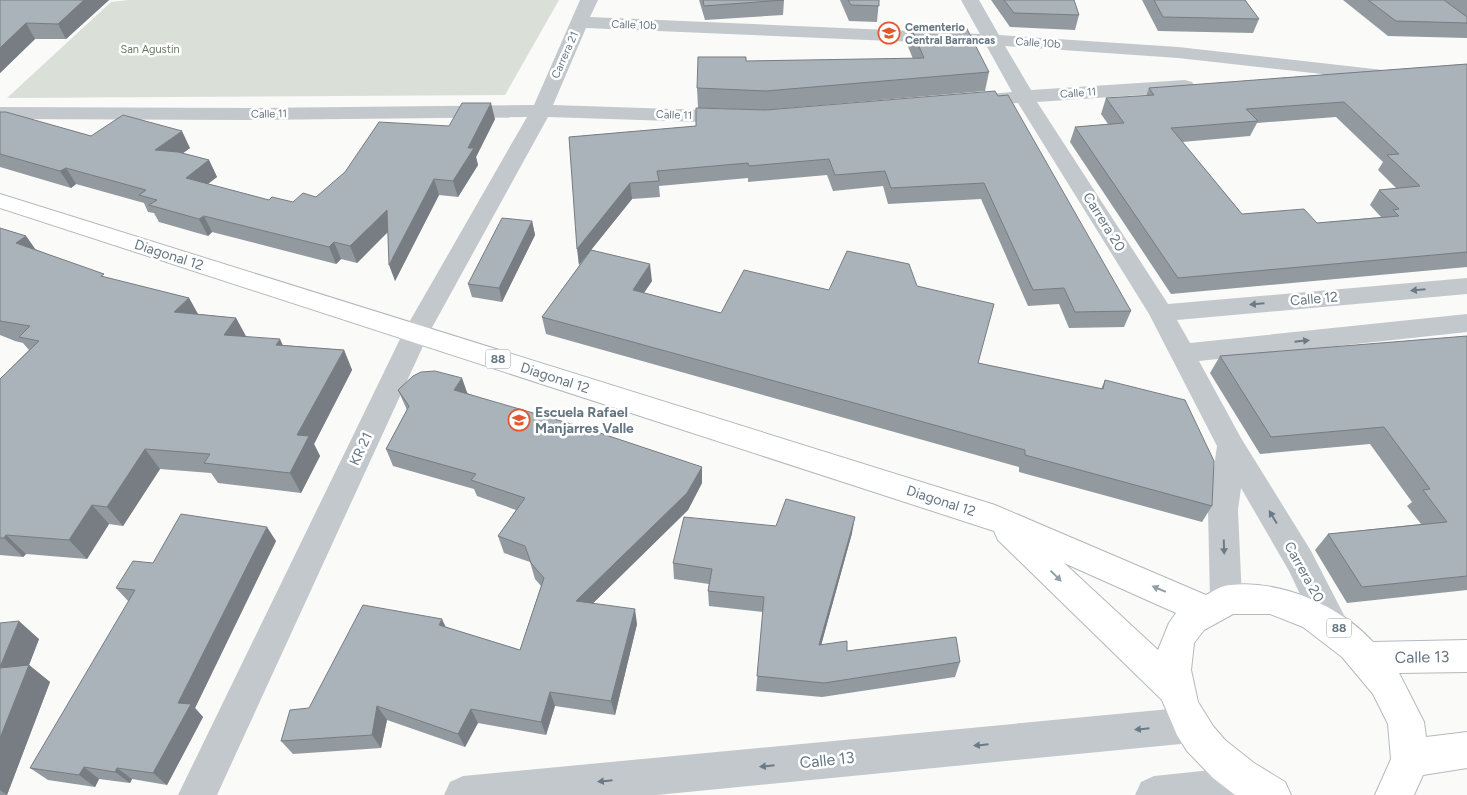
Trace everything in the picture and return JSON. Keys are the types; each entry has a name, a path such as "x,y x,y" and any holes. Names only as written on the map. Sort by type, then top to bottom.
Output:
{"highway":[{"name":"Diagonal 12","path":"0,201 995,518 1215,604"},
{"name":"Diagonal 12","path":"995,518 1176,690"},
{"name":"88","path":"1261,790 1216,757 1191,725 1176,690 1173,656 1183,628 1215,604 1258,598 1294,605 1330,621 1376,657 1395,681 1408,706 1416,732 1416,757 1406,784 1394,795"},
{"name":"Calle 13","path":"1376,657 1467,656"},
{"path":"1416,757 1467,750"}],"street":[{"name":"Carrera 21","path":"541,110 589,0"},
{"name":"Carrera 20","path":"970,0 1024,96 1161,313 1184,353 1231,446 1300,561 1330,621"},
{"name":"Calle 10b","path":"580,22 993,40 1265,59 1385,74 1279,80"},
{"name":"Calle 11","path":"957,102 1200,85"},
{"name":"Calle 11","path":"0,112 247,114 541,110 756,118"},
{"name":"KR 21","path":"197,795 416,333 541,110"},
{"name":"Calle 12","path":"1161,313 1467,286"},
{"path":"1184,353 1467,323"},
{"path":"1215,604 1223,510 1231,446"},
{"name":"Calle 13","path":"462,795 1191,725"},
{"path":"1154,795 1261,790"}],"green space":[{"name":"San Agustin","path":"129,0 559,0 505,95 7,98 111,2"}],"building":[{"path":"0,0 84,0 58,24 26,23 0,48"},
{"path":"703,0 784,0 704,6"},
{"path":"848,0 879,0 879,6 851,5"},
{"path":"1004,0 1074,0 1079,15 1014,13"},
{"path":"1154,0 1245,0 1259,19 1163,17"},
{"path":"1368,0 1444,0 1467,17 1467,23 1396,21"},
{"path":"910,25 966,27 989,72 766,91 697,88 698,57 746,57 746,61 924,58"},
{"path":"1467,64 1467,252 1178,278 1075,127 1124,123 1106,98 1154,95 1149,88","holes":["1344,102 1399,154 1387,155 1420,186 1379,190 1399,209 1393,210 1399,216 1317,223 1304,209 1242,214 1171,128 1258,121 1246,109"]},
{"path":"995,91 998,96 1008,95 1131,311 1075,312 1064,288 1033,290 984,183 891,188 885,171 835,175 829,159 749,166 748,163 657,171 659,181 630,183 577,249 569,137 696,126 696,108 766,110"},
{"path":"462,103 491,103 468,148 474,148 453,181 434,179 389,265 387,210 350,246 334,242 329,247 204,216 199,219 149,205 157,200 139,195 146,190 66,168 60,171 0,154 0,112 6,112 91,136 123,115 182,131 155,150 178,152 209,160 186,178 269,200 272,197 293,202 303,193 316,197 345,172 379,122 449,126"},
{"path":"502,218 532,221 499,288 468,284"},
{"path":"0,228 26,236 16,243 104,274 101,276 189,298 174,312 236,318 224,335 280,339 276,345 344,350 297,435 309,436 290,473 204,463 210,454 145,449 107,507 92,505 69,540 6,535 4,538 0,538 0,379 39,341 19,337 30,326 0,321"},
{"path":"591,250 650,264 633,290 721,313 744,270 829,290 847,251 909,264 917,286 994,304 978,363 1103,389 1105,380 1185,400 1214,461 1212,506 1025,455 1025,450 542,317"},
{"path":"1467,336 1467,576 1362,587 1328,534 1447,522 1423,490 1430,489 1384,427 1271,437 1220,356"},
{"path":"435,371 462,378 454,390 585,428 702,467 687,493 576,601 635,609 611,701 550,692 541,722 471,709 458,734 377,706 372,735 281,741 290,710 309,708 363,605 442,619 439,625 520,650 544,578 531,563 525,546 498,536 525,498 471,480 476,474 386,449 409,406 398,390 413,376 421,372"},
{"path":"786,499 855,517 819,645 847,641 847,651 956,637 960,662 824,683 757,676 764,597 708,591 712,569 673,563 684,517 776,526"},
{"path":"181,514 267,527 178,703 191,704 153,773 117,768 115,772 84,767 79,775 30,768 135,590 116,588 133,561 153,563"},
{"path":"19,621 0,667 0,623"},
{"path":"29,665 0,738 0,668"}],"place":[{"name":"Cementerio Central Barrancas","path":"889,33"},
{"name":"Escuela Rafael Manjarres Valle","path":"519,420"}]}
